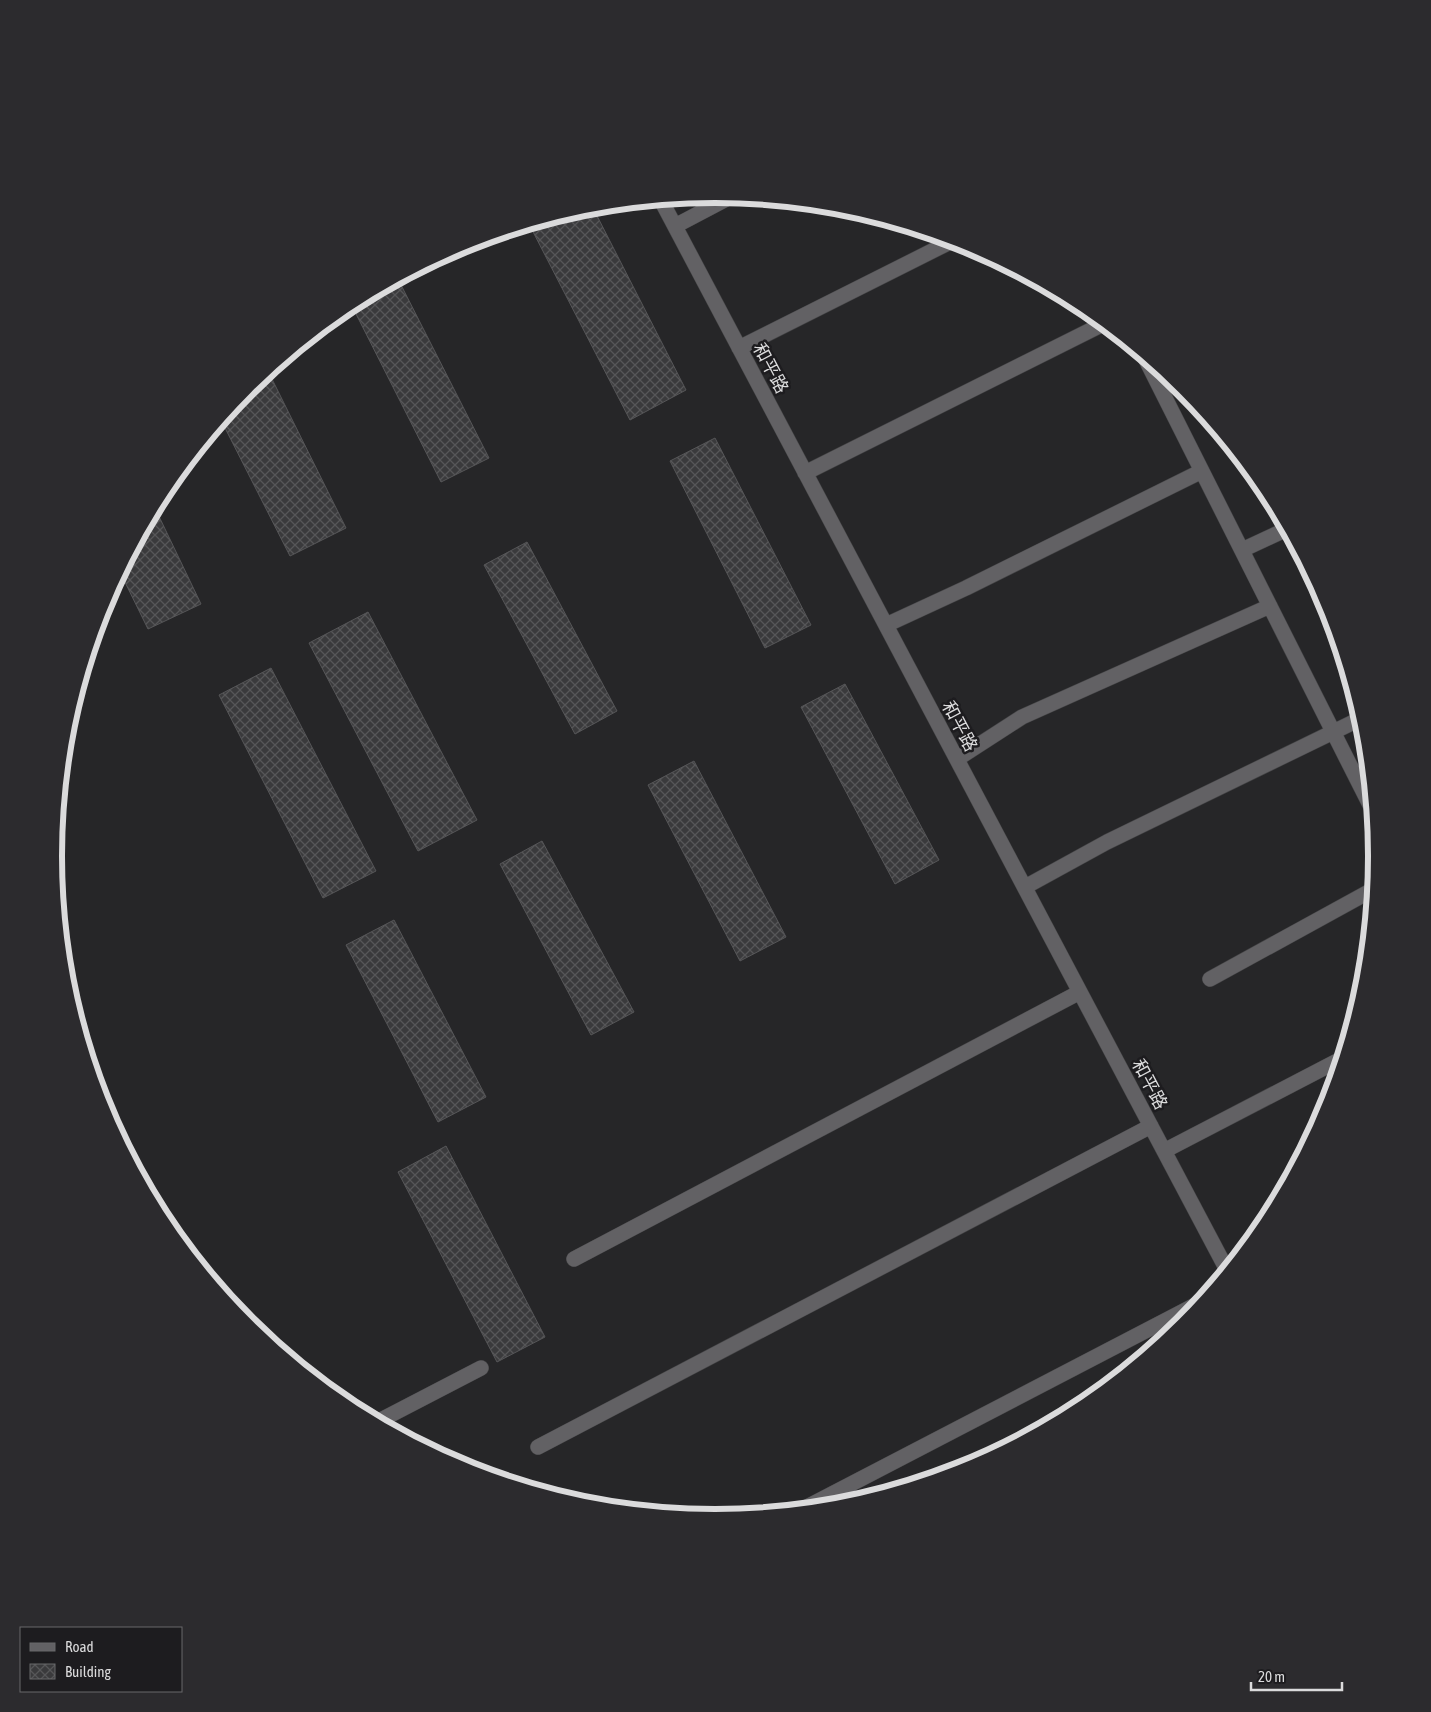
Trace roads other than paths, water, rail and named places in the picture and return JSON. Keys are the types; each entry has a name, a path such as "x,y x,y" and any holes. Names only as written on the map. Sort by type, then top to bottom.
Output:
{"street":[{"path":"675,226 719,203"},
{"name":"和平路","path":"664,205 1224,1265"},
{"path":"739,348 944,245"},
{"path":"805,473 1097,327"},
{"path":"1151,369 1365,796"},
{"path":"886,626 1202,471"},
{"path":"1242,550 1282,531"},
{"path":"957,759 1022,717 1270,606"},
{"path":"1024,887 1107,842 1354,721"},
{"path":"1210,979 1367,893"},
{"path":"574,1259 1080,992"},
{"path":"1164,1151 1335,1061"},
{"path":"538,1447 1151,1126"},
{"path":"821,1500 1183,1312"},
{"path":"384,1419 481,1368"}]}
